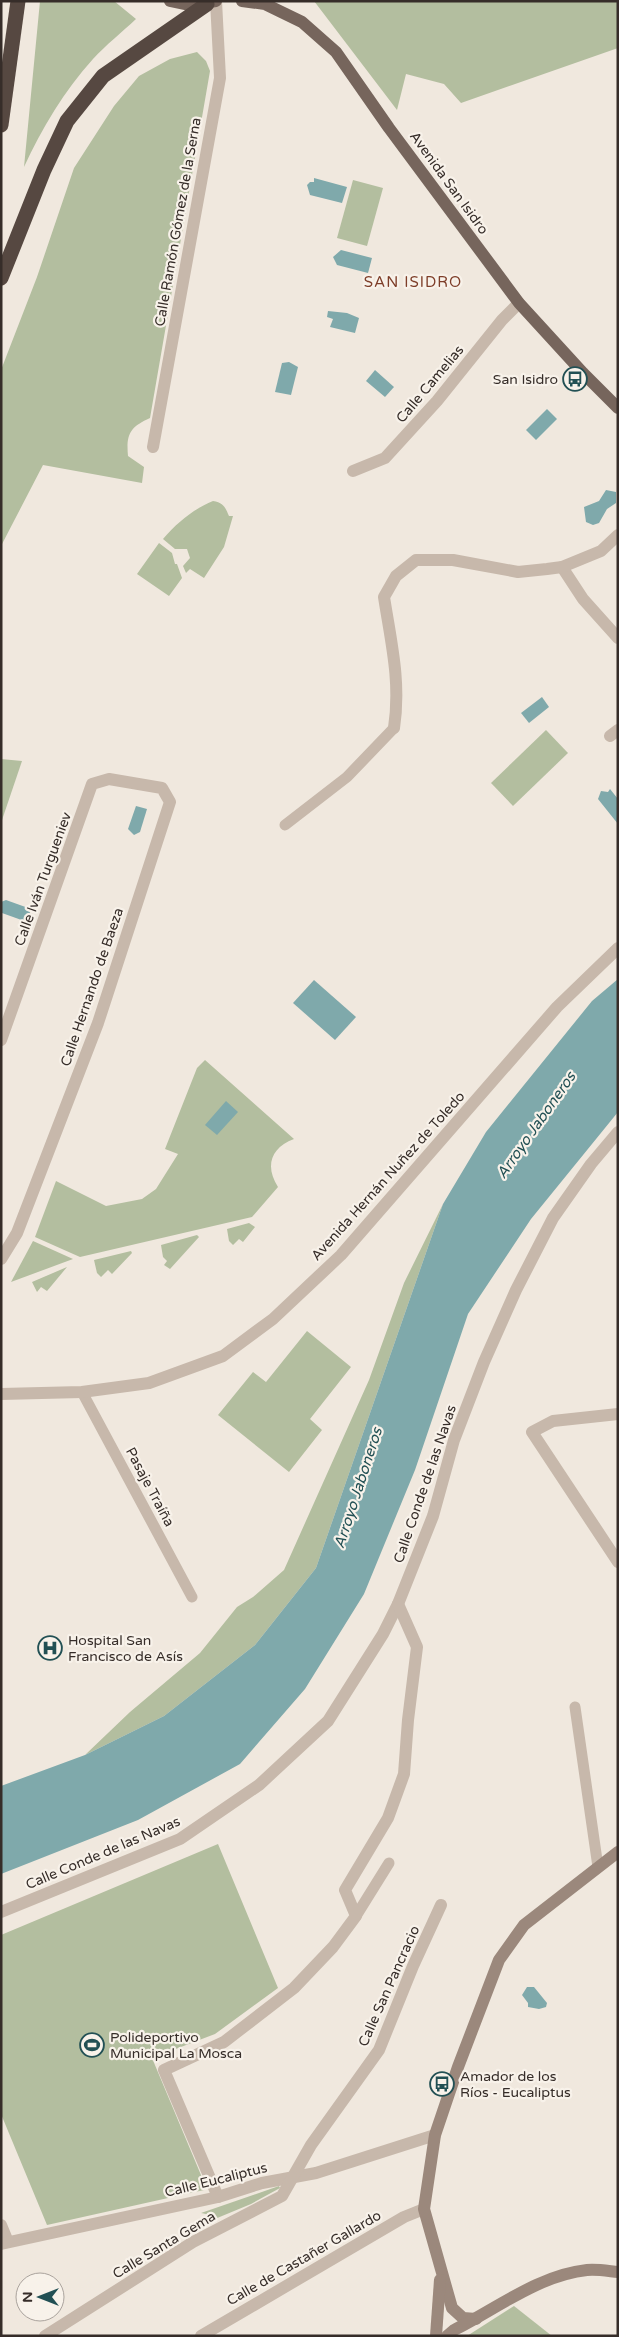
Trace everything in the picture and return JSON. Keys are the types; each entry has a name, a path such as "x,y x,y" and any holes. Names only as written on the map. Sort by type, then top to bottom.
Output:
{"highway":[{"path":"1,125 18,1"},
{"path":"1,278 44,170 67,121 103,76 213,2"}],"main road":[{"path":"170,1 189,5 213,2"},
{"name":"Avenida San Isidro","path":"242,1 265,4 302,22 336,52 519,303 582,373 618,408"}],"street":[{"name":"Calle Ramón Gómez de la Serna","path":"153,447 220,78 213,2"},
{"name":"Calle Camelias","path":"353,471 385,458 437,401 502,320 519,303"},
{"path":"394,728 397,707 397,671 384,597 396,576 416,560 454,560 518,572 562,567 601,551 618,535"},
{"path":"562,567 582,599 618,638"},
{"name":"Calle Hernando de Baeza","path":"1,1259 17,1233 98,1022 170,802 162,788 109,779 92,784"},
{"name":"Calle Iván Turgueniev","path":"1,1040 92,784"},
{"name":"Avenida Hernán Nuñez de Toledo","path":"1,1394 82,1392 149,1383 223,1356 273,1319 341,1254 558,1007 618,948"},
{"name":"Calle Conde de las Navas","path":"1,1912 180,1839 259,1785 328,1721 383,1634 398,1604 433,1516 454,1440 484,1362 516,1290 553,1218 591,1164 618,1132"},
{"path":"618,1414 553,1420 532,1432 618,1562"},
{"path":"218,2197 164,2070 224,2042 294,1988 333,1947 356,1916 346,1890 388,1818 404,1774 408,1720 417,1647 398,1604"},
{"path":"476,2319 463,2318 452,2308 424,2209 435,2135 458,2067 499,1960 524,1925 618,1852"},
{"name":"Calle San Pancracio","path":"294,2177 311,2145 379,2050 413,1966 441,1905"},
{"name":"Calle Eucaliptus","path":"5,2243 218,2197 262,2183 316,2172 435,2135"},
{"name":"Calle Santa Gema","path":"45,2336 193,2242 282,2196 294,2177"},
{"name":"Calle de Castañer Gallardo","path":"200,2336 404,2217 424,2209"},
{"path":"1,2224 5,2243"},
{"path":"436,2336 441,2268"},
{"path":"447,2336 520,2293 567,2273 589,2270 618,2272"}],"lane":[{"path":"285,825 347,777 394,728"},
{"name":"Pasaje Traíña","path":"82,1392 192,1597"},
{"path":"575,1707 598,1867"},
{"path":"356,1916 390,1863"}],"green space":[{"path":"40,1 114,1 136,19 82,71 46,124 24,167"},
{"path":"314,1 618,1 618,48 461,103 444,84 406,74 397,110"},
{"path":"197,52 206,61 210,71 150,418 134,428 128,442 128,456 144,467 142,483 43,465 1,546 1,370 37,277 74,168 114,106 139,76 170,59"},
{"path":"353,180 383,188 367,246 337,238"},
{"path":"213,501 222,504 229,516 233,516 224,547 204,578 190,569 186,573 183,566 190,558 187,549 175,549 163,539 186,517 198,508"},
{"path":"159,543 172,553 182,578 169,596 137,574"},
{"path":"546,730 568,753 513,806 491,783"},
{"path":"1,759 22,761 1,823"},
{"path":"205,1060 294,1139 280,1147 275,1153 271,1165 274,1180 278,1187 252,1217 80,1257 35,1237 56,1181 106,1206 142,1199 156,1189 178,1154 165,1149 197,1068"},
{"path":"443,1204 316,1568 255,1645 164,1716 85,1755 130,1712 200,1653 237,1607 253,1597 284,1570 369,1380 404,1283"},
{"path":"249,1223 255,1227 243,1242 239,1239 233,1245 229,1241 227,1229"},
{"path":"197,1235 199,1237 170,1269 164,1265 167,1261 163,1257 161,1245"},
{"path":"33,1241 73,1259 11,1282"},
{"path":"131,1251 132,1253 112,1274 108,1270 101,1277 97,1273 94,1260"},
{"path":"67,1267 47,1291 41,1287 37,1292 32,1282"},
{"path":"307,1331 351,1367 310,1419 322,1430 289,1472 218,1415 253,1372 266,1382"},
{"name":"Polideportivo Municipal La Mosca","path":"218,1844 278,1988 215,2034 152,2058 206,2187 204,2190 47,2225 1,2114 1,1935"},
{"path":"279,2186 280,2188 251,2204 210,2221 206,2214 201,2213"},
{"path":"514,2306 552,2336 467,2336"}],"water":[{"path":"314,178 347,187 342,203 310,195 307,185 310,182 314,182"},
{"path":"341,250 372,258 368,273 337,265 333,257"},
{"path":"328,311 347,313 359,318 355,333 330,327 333,319 327,317"},
{"path":"289,362 298,367 291,395 275,392 282,363"},
{"path":"375,370 394,387 385,397 366,381"},
{"path":"547,409 557,419 536,440 526,430"},
{"path":"606,490 616,492 616,503 607,509 599,523 593,525 586,522 584,507 599,501"},
{"path":"542,697 549,707 529,723 521,713"},
{"path":"610,789 618,799 618,824 598,799 601,791 608,792"},
{"path":"136,806 147,809 140,832 134,835 128,829"},
{"path":"6,900 31,909 27,922 2,913 1,902"},
{"name":"Arroyo Jaboneros","path":"618,979 618,1112 531,1219 468,1314 415,1470 364,1594 305,1689 240,1764 138,1820 1,1874 1,1786 85,1755 164,1716 255,1645 316,1568 443,1204 486,1132 592,1001"},
{"path":"314,980 356,1017 335,1040 293,1003"},
{"path":"226,1101 238,1112 217,1135 205,1125"},
{"path":"527,1987 534,1987 547,2003 546,2007 539,2009 528,2007 528,2003 522,1995"}],"place":[{"name":"San Isidro","path":"575,379"},
{"name":"Hospital San Francisco de Asís","path":"50,1648"},
{"name":"Polideportivo Municipal La Mosca","path":"92,2045"},
{"name":"Amador de los Ríos - Eucaliptus","path":"442,2084"}],"district":[{"name":"SAN ISIDRO","path":"413,282"}]}
